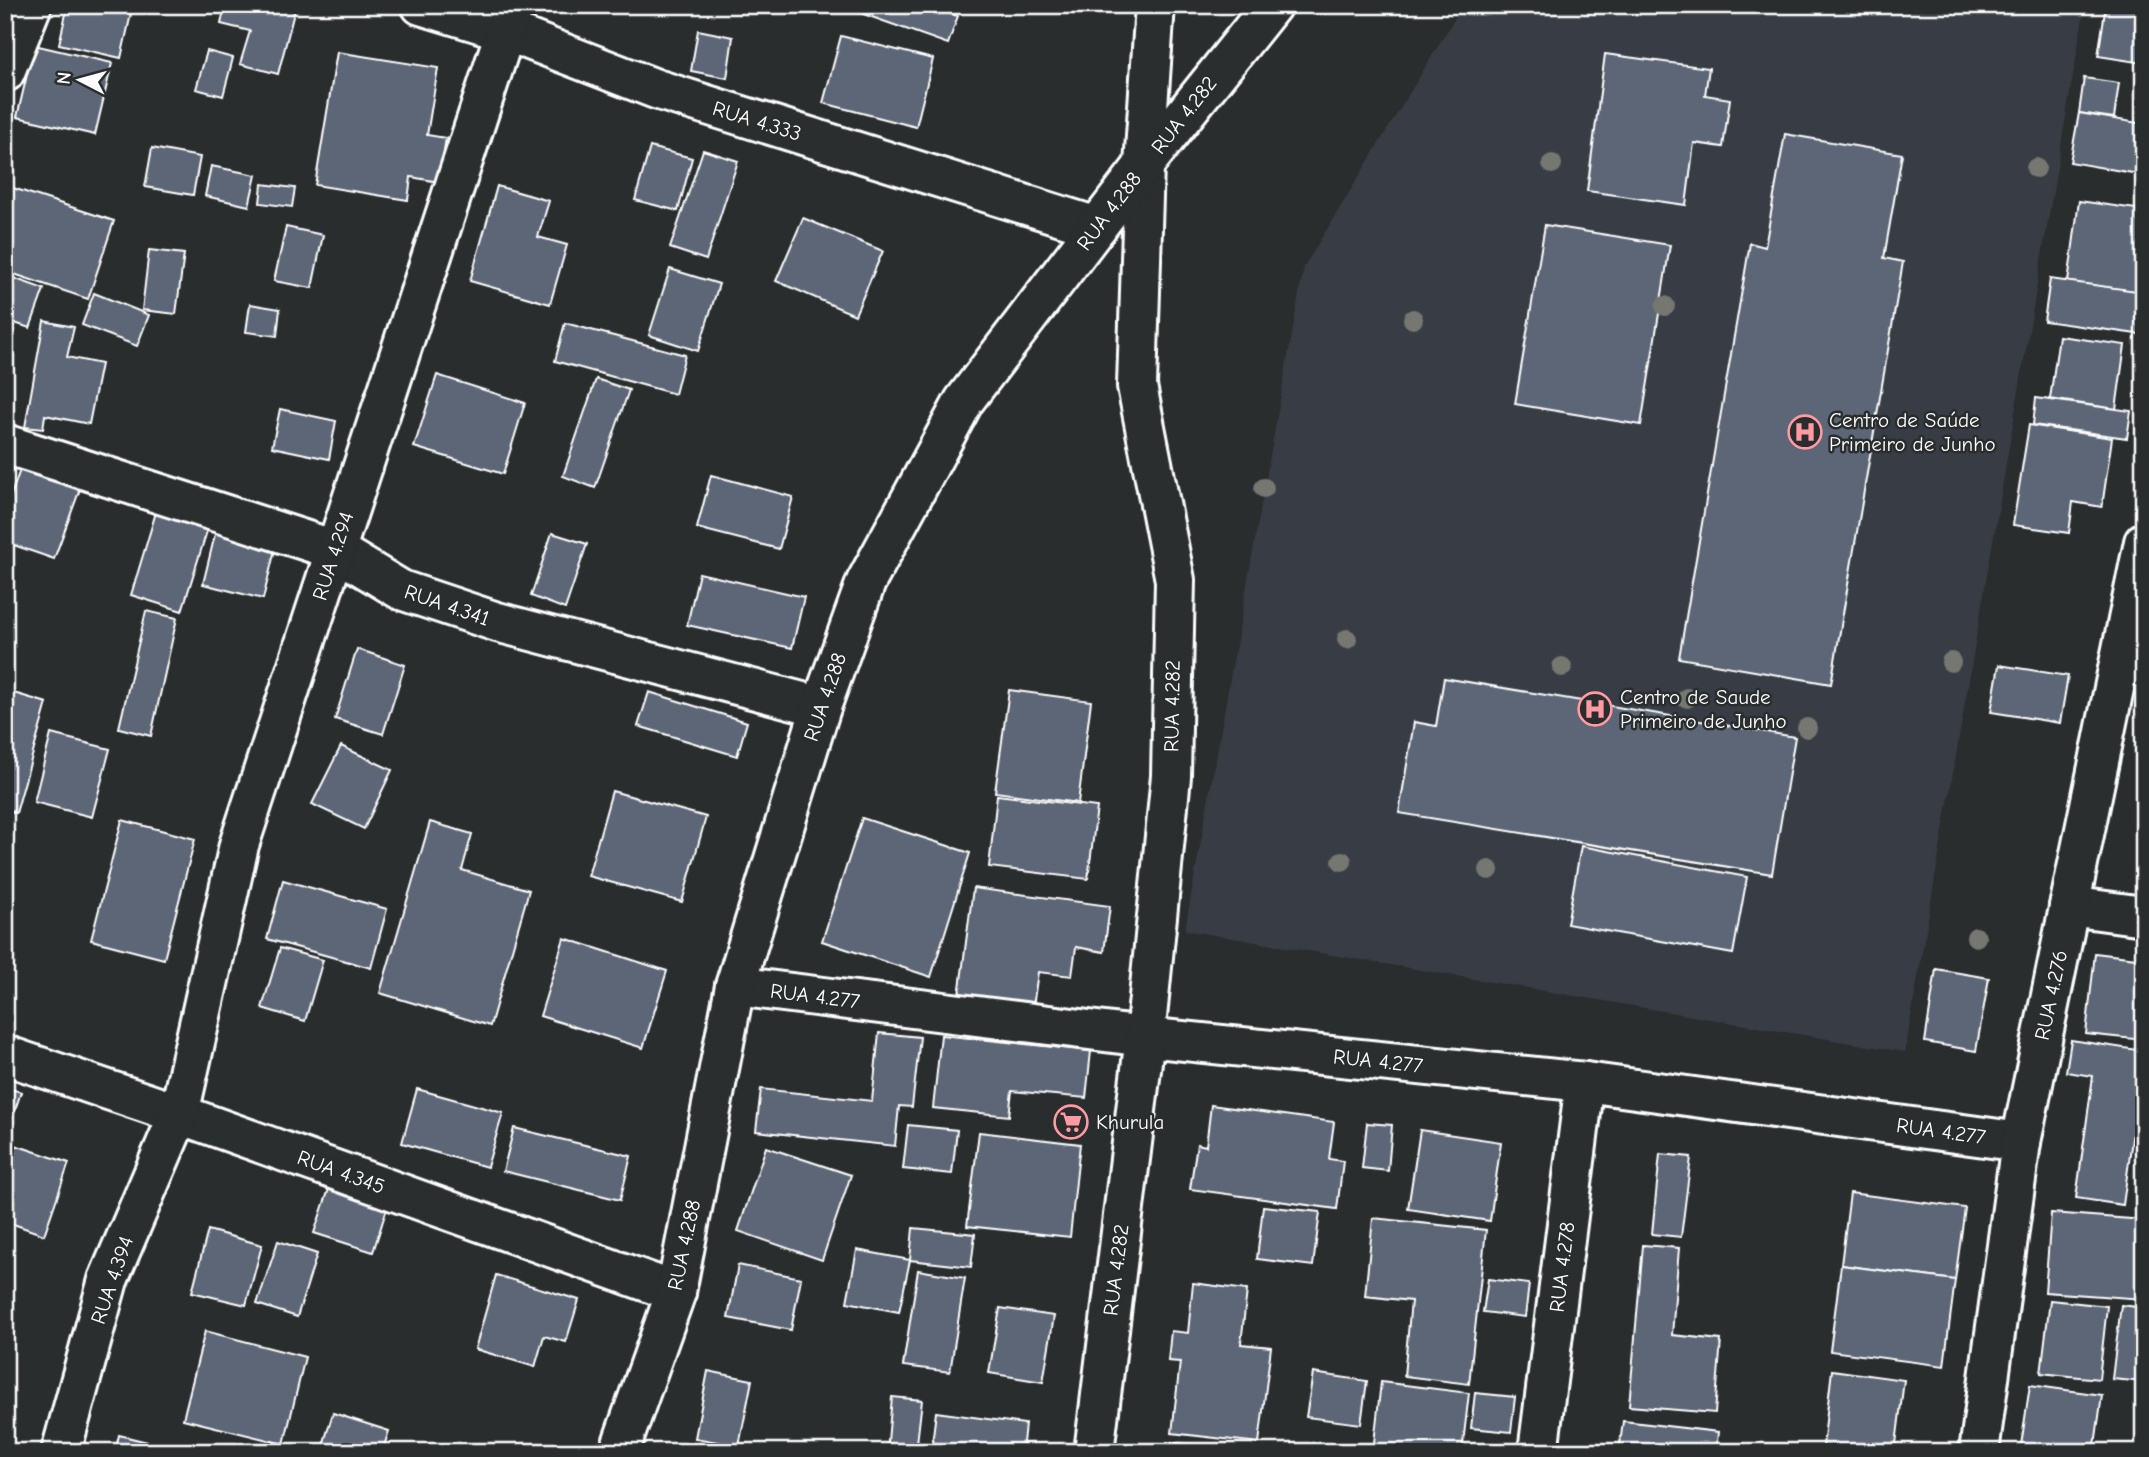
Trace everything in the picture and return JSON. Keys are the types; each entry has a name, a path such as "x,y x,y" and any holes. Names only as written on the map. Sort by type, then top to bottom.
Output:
{"street":[{"path":"5,72 32,5"},
{"name":"RUA 4.333","path":"421,5 510,18 656,89 1097,227"},
{"name":"RUA 4.288","path":"619,1452 676,1292 735,986 821,707 866,582 964,401 1144,165 1156,5"},
{"name":"RUA 4.282","path":"1094,1452 1145,1037 1171,776 1175,580 1137,386 1144,165 1272,5"},
{"name":"RUA 4.294","path":"179,1114 239,845 510,18"},
{"name":"RUA 4.341","path":"5,444 335,550 401,590 497,622 821,707"},
{"name":"RUA 4.276","path":"1979,1452 2021,1142 2144,542"},
{"path":"2070,906 2144,916"},
{"name":"RUA 4.277","path":"735,986 1145,1037 1585,1082 2021,1142"},
{"name":"RUA 4.345","path":"5,1055 179,1114 676,1292"},
{"name":"RUA 4.278","path":"1538,1452 1585,1082"},
{"name":"RUA 4.394","path":"61,1452 108,1280 179,1114"}],"shaded area":[{"name":"Centro de Saude Primeiro de Junho","path":"1463,5 2085,5 1905,1052 1185,930 1304,267"}],"building":[{"path":"68,5 133,5 121,58 59,44"},
{"path":"225,5 296,5 278,74 240,64 250,31 221,24"},
{"path":"838,5 944,5 942,11 958,16 948,44"},
{"path":"2106,5 2144,5 2144,63 2098,56"},
{"path":"698,30 733,37 727,78 691,71"},
{"path":"841,36 933,59 916,127 823,103"},
{"path":"34,45 112,63 95,135 17,117"},
{"path":"207,51 233,58 223,96 196,89"},
{"path":"337,52 438,68 427,135 446,138 439,182 411,177 408,200 315,185"},
{"path":"1605,54 1709,68 1705,95 1730,99 1723,147 1694,143 1686,205 1587,191"},
{"path":"2084,78 2119,83 2114,118 2079,113"},
{"path":"2079,113 2144,124 2144,175 2070,162"},
{"path":"1785,134 1902,154 1884,258 1903,262 1831,684 1679,658 1750,243 1765,247"},
{"path":"650,147 692,158 678,211 635,200"},
{"path":"152,148 200,157 193,195 145,187"},
{"path":"703,150 738,161 706,260 670,248"},
{"path":"211,166 256,175 249,206 205,196"},
{"path":"262,184 295,188 292,207 260,203"},
{"path":"497,186 549,201 538,237 567,245 550,304 470,281"},
{"path":"13,188 114,221 88,299 5,271 5,212"},
{"path":"2079,201 2144,210 2144,272 2141,292 2068,282"},
{"path":"803,218 883,251 855,315 776,281"},
{"path":"1545,225 1670,245 1641,425 1515,404"},
{"path":"286,227 323,235 312,288 274,281"},
{"path":"149,250 184,254 176,314 142,310"},
{"path":"670,269 719,284 698,351 649,335"},
{"path":"5,275 44,289 30,328 5,320"},
{"path":"2050,279 2144,292 2144,335 2044,321"},
{"path":"94,293 149,315 137,346 82,325"},
{"path":"250,304 280,309 277,336 246,332"},
{"path":"44,321 74,327 67,357 101,364 89,424 45,415 43,429 25,427"},
{"path":"565,323 685,355 675,394 555,361"},
{"path":"2059,336 2125,345 2116,409 2050,399"},
{"path":"437,375 525,403 503,474 414,447"},
{"path":"596,379 629,390 595,488 563,476"},
{"path":"2036,398 2131,411 2127,438 2033,425"},
{"path":"280,409 336,421 329,459 272,447"},
{"path":"2029,425 2112,438 2102,507 2073,502 2069,533 2013,525"},
{"path":"21,467 80,489 54,559 5,542 5,512"},
{"path":"711,475 793,497 779,549 697,528"},
{"path":"160,499 212,515 182,611 131,595"},
{"path":"218,522 278,537 263,599 203,584"},
{"path":"552,533 587,544 565,609 531,596"},
{"path":"699,573 804,597 792,648 687,625"},
{"path":"146,611 177,618 151,736 119,728"},
{"path":"357,649 405,665 383,734 335,719"},
{"path":"1999,665 2068,676 2060,723 1991,712"},
{"path":"1444,678 1795,737 1772,874 1399,813 1414,722 1436,726"},
{"path":"1009,690 1091,701 1078,803 995,792"},
{"path":"7,691 47,703 16,813 5,810"},
{"path":"649,692 747,722 737,756 638,726"},
{"path":"51,734 110,749 92,817 34,802"},
{"path":"341,746 392,770 364,829 312,804"},
{"path":"612,791 706,817 682,902 588,876"},
{"path":"997,795 1097,807 1088,879 989,867"},
{"path":"862,818 970,853 931,977 822,941"},
{"path":"122,820 195,839 164,959 91,940"},
{"path":"430,822 472,834 462,870 529,890 490,1026 380,993"},
{"path":"1581,846 1747,877 1733,954 1567,924"},
{"path":"283,880 387,909 371,968 267,939"},
{"path":"973,888 1110,906 1104,952 1076,947 1072,976 1038,972 1033,1007 959,996"},
{"path":"564,938 667,971 643,1048 540,1016"},
{"path":"280,948 323,960 305,1021 262,1008"},
{"path":"2095,953 2144,959 2144,1040 2086,1034"},
{"path":"1936,969 1989,978 1976,1051 1925,1042"},
{"path":"879,1033 920,1037 912,1107 899,1106 895,1146 756,1131 761,1089 872,1101"},
{"path":"941,1035 1091,1051 1086,1098 1012,1091 1009,1116 933,1108"},
{"path":"2071,1040 2144,1051 2123,1205 2076,1198 2093,1076 2066,1072"},
{"path":"5,1087 21,1092 8,1131 5,1130"},
{"path":"417,1089 503,1113 487,1167 402,1143"},
{"path":"1211,1105 1334,1122 1329,1159 1343,1161 1337,1209 1190,1189 1197,1144 1206,1146"},
{"path":"1367,1123 1392,1125 1388,1171 1362,1168"},
{"path":"908,1125 957,1130 952,1174 903,1169"},
{"path":"514,1128 631,1156 620,1200 503,1171"},
{"path":"1420,1130 1501,1142 1490,1221 1408,1209"},
{"path":"979,1132 1080,1144 1070,1237 967,1226"},
{"path":"15,1145 69,1163 44,1235 5,1221 5,1174"},
{"path":"766,1147 851,1175 822,1260 738,1231"},
{"path":"1660,1154 1691,1157 1681,1237 1652,1234"},
{"path":"330,1186 388,1205 373,1252 314,1233"},
{"path":"1850,1193 1965,1208 1955,1280 1841,1265"},
{"path":"1263,1206 1320,1212 1313,1266 1257,1259"},
{"path":"2051,1213 2144,1220 2144,1299 2045,1292"},
{"path":"1373,1218 1486,1230 1469,1384 1404,1376 1411,1301 1365,1296"},
{"path":"913,1228 975,1234 971,1267 910,1260"},
{"path":"208,1230 262,1245 246,1305 192,1292"},
{"path":"278,1241 317,1254 297,1317 257,1304"},
{"path":"1643,1245 1679,1248 1672,1335 1721,1340 1715,1413 1629,1406"},
{"path":"857,1250 910,1260 899,1312 847,1302"},
{"path":"738,1265 801,1278 791,1330 728,1318"},
{"path":"1841,1265 1955,1280 1944,1366 1830,1351"},
{"path":"918,1270 965,1278 950,1372 903,1366"},
{"path":"496,1275 579,1300 566,1342 544,1336 535,1367 475,1349"},
{"path":"1488,1279 1529,1284 1525,1317 1483,1312"},
{"path":"1193,1283 1247,1290 1241,1344 1271,1347 1259,1443 1172,1433 1180,1362 1168,1361 1171,1331 1188,1333"},
{"path":"2050,1300 2107,1306 2099,1379 2041,1373"},
{"path":"2121,1305 2144,1308 2144,1382 2112,1379"},
{"path":"1000,1308 1054,1316 1043,1382 989,1373"},
{"path":"205,1331 305,1357 284,1444 183,1419"},
{"path":"1832,1370 1904,1380 1895,1452 1868,1452 1823,1446"},
{"path":"708,1371 752,1380 739,1446 695,1438"},
{"path":"1313,1373 1367,1381 1361,1424 1306,1417"},
{"path":"1381,1382 1469,1393 1462,1452 1373,1452"},
{"path":"2030,1385 2102,1395 2094,1452 2020,1452"},
{"path":"1475,1393 1515,1397 1511,1432 1471,1428"},
{"path":"892,1397 922,1400 916,1452 887,1452"},
{"path":"936,1412 1025,1424 1022,1452 931,1452"},
{"path":"333,1413 389,1431 382,1452 321,1452"},
{"path":"1623,1421 1718,1432 1716,1452 1619,1452"},
{"path":"119,1435 188,1452 115,1452"},
{"path":"1167,1442 1258,1451 1166,1452"},
{"path":"1823,1446 1868,1452 1822,1452"}],"place":[{"name":"Centro de Saúde Primeiro de Junho","path":"1805,432"},
{"name":"Centro de Saude Primeiro de Junho","path":"1595,709"},
{"name":"Khurula","path":"1071,1122"}]}
